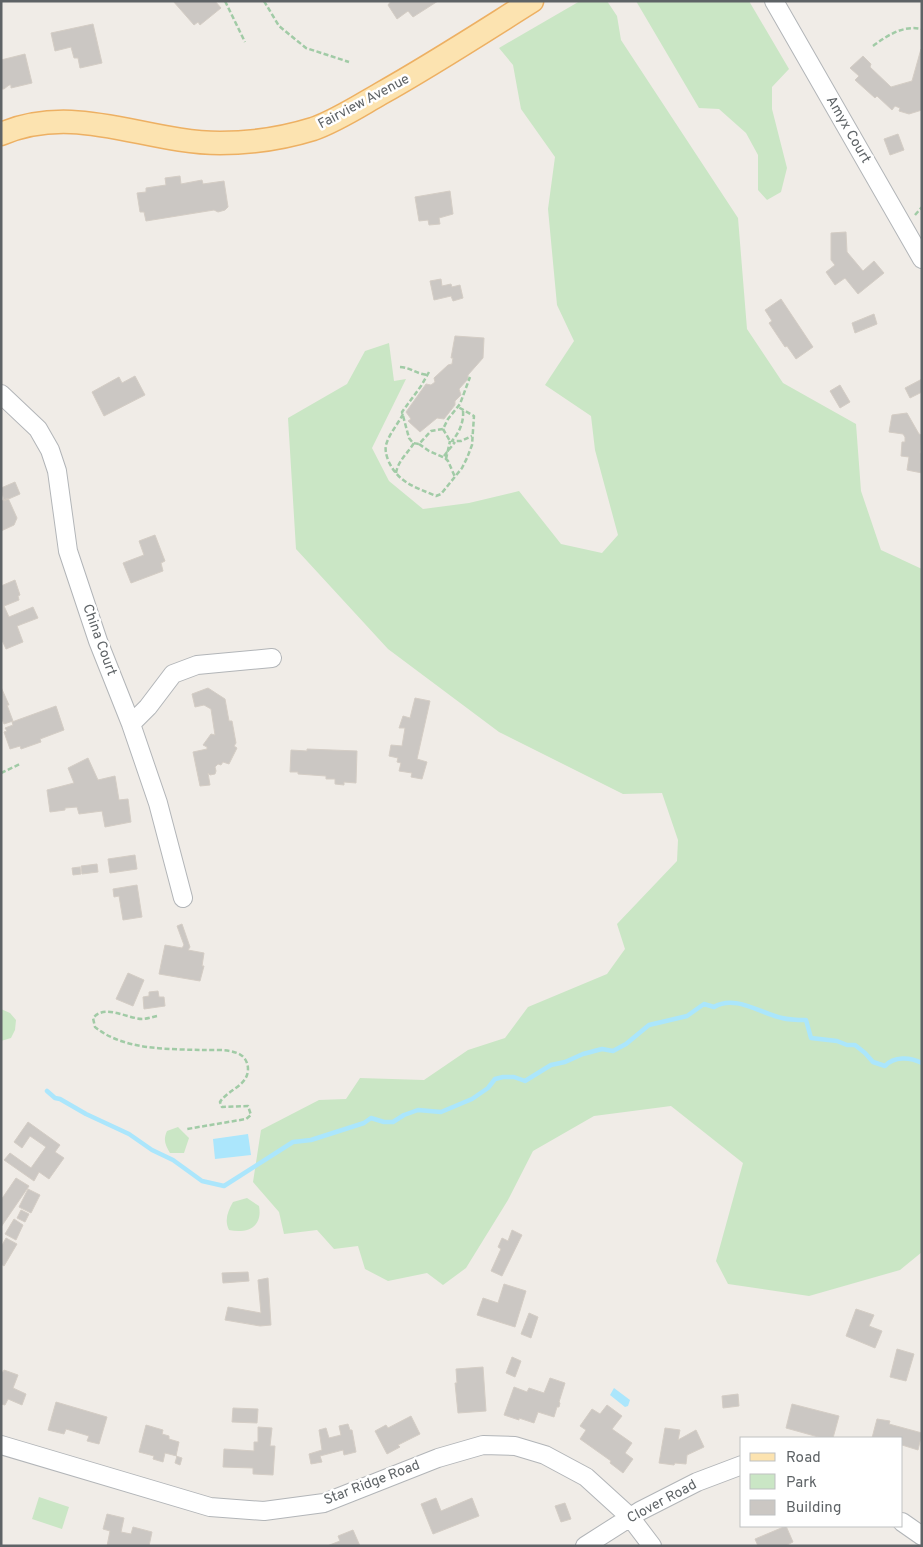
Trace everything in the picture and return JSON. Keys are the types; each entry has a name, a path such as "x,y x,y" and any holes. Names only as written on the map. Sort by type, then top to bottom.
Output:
{"main road":[{"name":"Fairview Avenue","path":"1,134 33,124 63,121 100,124 180,140 221,143 276,139 315,128 354,109 417,73 532,1"}],"street":[{"name":"Amyx Court","path":"774,1 922,259"},
{"name":"China Court","path":"1,394 38,429 50,450 57,471 68,551 98,640 131,724 158,803 183,898"},
{"path":"131,724 148,707 173,674 198,665 272,658"},
{"name":"Star Ridge Road","path":"1,1445 210,1506 264,1511 324,1503 438,1458 483,1445 515,1446 545,1455 586,1477 630,1517 652,1546"},
{"name":"Clover Road","path":"585,1546 630,1517 697,1482 740,1466"},
{"path":"903,1523 922,1536"}],"path":[{"path":"225,1 245,42"},
{"path":"264,1 279,26 306,48 348,62"},
{"path":"873,46 898,30 914,27 922,28"},
{"path":"400,367 410,367 420,375 428,374 402,412 403,414 398,425 386,443 385,450 396,474 415,488 423,489 436,496 441,494 462,468 472,446 474,416 458,407"},
{"path":"443,429 448,419 458,407 470,377"},
{"path":"445,458 462,423 463,410"},
{"path":"403,414 409,438 414,443 445,458 455,477"},
{"path":"443,429 452,441"},
{"path":"419,444 430,431 443,429"},
{"path":"452,441 461,441 472,435"},
{"path":"396,474 400,460 414,443"},
{"path":"1,774 20,764"},
{"path":"157,1016 143,1019 107,1011 98,1013 93,1018 95,1027 103,1033 129,1043 159,1049 221,1050 238,1053 245,1058 248,1066 246,1076 240,1084 222,1098 220,1102 222,1106 248,1106 251,1115 246,1119 187,1129"}],"green space":[{"path":"580,1 607,1 617,16 621,40 738,218 747,329 783,383 856,424 861,491 881,550 922,569 922,1252 900,1270 809,1296 728,1284 716,1261 743,1163 671,1106 594,1116 533,1151 508,1200 466,1268 443,1285 427,1273 388,1281 365,1269 358,1246 334,1249 317,1230 284,1234 279,1212 253,1182 261,1130 319,1100 346,1099 360,1078 424,1080 468,1050 505,1038 528,1007 607,974 625,949 617,924 677,861 678,840 662,793 623,794 499,732 388,649 296,549 288,418 347,384 365,351 389,343 394,381 406,379 372,448 389,481 423,509 469,503 519,491 561,544 602,553 618,535 595,450 591,416 545,385 574,341 557,305 548,209 555,157 521,109 513,65 499,48"},
{"path":"636,1 749,1 789,69 772,87 772,109 787,168 781,192 767,200 758,190 758,155 746,133 719,109 699,108"},
{"path":"1,1009 10,1013 16,1020 15,1030 11,1038 1,1041"},
{"path":"178,1127 189,1138 184,1153 170,1153 165,1137 167,1131"},
{"path":"247,1198 259,1206 259,1219 256,1224 247,1230 229,1230 228,1212 233,1202"},
{"path":"39,1497 69,1507 62,1529 32,1519"}],"water":[{"path":"248,1134 251,1155 215,1159 213,1139"},
{"path":"614,1388 630,1400 628,1406 625,1407 610,1395"}],"building":[{"path":"173,1 215,1 221,8 200,25 198,22 194,25"},
{"path":"391,1 438,1 413,17 408,11 397,19 388,5"},
{"path":"93,24 102,63 80,68 78,58 74,58 71,47 55,51 51,33"},
{"path":"921,49 922,110 909,114 899,111 900,108 895,106 892,110 877,96 875,98 855,80 859,76 850,68 863,56 871,64 870,67 891,87 912,81"},
{"path":"25,54 32,83 11,88 11,85 9,85 1,89 1,60"},
{"path":"898,134 904,150 890,155 884,139"},
{"path":"180,176 181,184 202,180 203,184 224,181 228,207 218,212 214,210 146,221 144,212 140,212 137,193 146,192 146,188 166,185 165,178"},
{"path":"450,191 453,214 439,218 440,224 429,225 428,220 419,221 415,197"},
{"path":"846,232 847,252 863,271 874,261 884,273 858,294 845,278 835,285 826,272 835,265 831,260 831,233"},
{"path":"441,279 442,286 451,284 452,287 460,285 463,298 453,301 451,296 434,300 430,281"},
{"path":"781,299 813,347 796,359 787,346 785,347 769,323 772,321 765,310"},
{"path":"874,314 877,324 855,333 852,323"},
{"path":"455,336 484,338 483,358 459,389 461,395 444,419 437,418 420,432 408,421 411,419 406,412 426,384 431,385 435,382 434,378 448,365 452,364 453,358 451,358"},
{"path":"135,376 145,395 104,416 92,392 119,377 122,383"},
{"path":"922,379 922,392 910,398 905,388"},
{"path":"840,385 850,402 840,408 830,391"},
{"path":"907,413 919,434 922,435 920,453 922,453 922,473 907,470 909,457 901,456 902,442 905,442 905,437 903,434 889,432 892,415"},
{"path":"15,482 20,494 4,501 1,488"},
{"path":"8,498 17,518 14,525 1,531 1,501"},
{"path":"155,535 165,561 161,563 163,571 131,583 123,563 144,555 139,541"},
{"path":"15,580 20,595 18,596 19,600 4,606 9,617 33,607 38,618 17,626 23,642 6,649 1,638 1,586"},
{"path":"1,687 9,705 7,705 13,721 4,724 1,717"},
{"path":"208,688 225,699 229,721 232,721 236,743 234,746 237,748 229,764 223,762 221,765 218,764 215,767 215,774 210,775 208,773 210,785 200,786 193,752 207,749 203,745 211,734 215,735 211,709 204,705 195,707 192,694"},
{"path":"415,698 430,701 417,759 427,762 422,779 411,777 412,773 399,771 401,763 397,762 398,758 389,756 391,745 402,746 405,728 399,728 403,716 410,718"},
{"path":"56,706 64,730 40,739 41,742 21,749 20,746 10,749 4,732 7,731 5,728 13,725 12,722"},
{"path":"307,749 357,751 356,783 344,782 344,785 335,784 335,779 326,779 326,776 290,772 291,750 307,751"},
{"path":"88,758 98,780 115,776 119,800 128,799 131,822 105,827 102,811 79,814 77,807 50,812 47,790 74,783 68,768"},
{"path":"135,855 137,869 110,873 108,859"},
{"path":"97,864 98,872 82,874 81,866"},
{"path":"80,867 81,874 73,875 72,868"},
{"path":"137,885 142,917 123,920 119,896 114,897 113,889"},
{"path":"182,924 190,947 188,950 204,953 202,966 204,966 200,981 159,974 165,945 182,948 184,945 177,926"},
{"path":"128,973 144,980 133,1006 116,999"},
{"path":"158,991 159,997 164,997 165,1006 144,1009 143,997 149,996 149,992"},
{"path":"28,1122 60,1145 55,1152 64,1158 49,1179 39,1172 34,1181 4,1160 10,1153 31,1168 46,1147 30,1136 22,1148 14,1142"},
{"path":"16,1178 29,1186 1,1227 1,1200"},
{"path":"28,1189 40,1195 31,1213 19,1207"},
{"path":"21,1210 29,1214 25,1222 17,1218"},
{"path":"14,1219 23,1225 16,1240 5,1234"},
{"path":"512,1230 522,1235 502,1276 491,1271 501,1249 498,1247 502,1238 508,1241"},
{"path":"6,1238 17,1244 4,1266 1,1264 1,1247"},
{"path":"248,1272 249,1281 223,1283 222,1273"},
{"path":"268,1278 271,1325 260,1326 225,1320 228,1307 261,1313 258,1280"},
{"path":"504,1284 526,1291 515,1327 477,1315 483,1298 498,1303"},
{"path":"856,1309 874,1315 869,1326 882,1331 875,1348 846,1336"},
{"path":"529,1313 538,1317 531,1338 521,1334"},
{"path":"897,1349 914,1354 906,1381 890,1377"},
{"path":"512,1357 521,1361 515,1377 506,1373"},
{"path":"483,1367 486,1411 458,1413 455,1383 457,1383 456,1369"},
{"path":"4,1370 18,1375 13,1388 26,1394 22,1405 8,1399 5,1405 1,1404 1,1372"},
{"path":"550,1378 565,1383 559,1407 557,1407 554,1417 538,1412 534,1423 504,1415 514,1387 527,1392 529,1388 544,1393"},
{"path":"738,1394 739,1406 723,1408 722,1396"},
{"path":"56,1402 107,1417 99,1444 87,1441 89,1436 66,1429 64,1434 48,1430"},
{"path":"792,1404 839,1416 833,1437 818,1437 786,1428"},
{"path":"607,1405 622,1416 612,1429 632,1443 625,1453 633,1459 623,1473 610,1463 611,1461 580,1439 586,1430 580,1426 592,1409 600,1414"},
{"path":"233,1408 258,1409 257,1423 232,1422"},
{"path":"411,1416 420,1434 398,1445 400,1447 387,1454 375,1431 386,1425 388,1428"},
{"path":"877,1419 890,1421 889,1424 922,1433 918,1450 903,1445 903,1437 872,1437"},
{"path":"348,1424 350,1430 352,1430 356,1452 344,1455 343,1450 320,1456 322,1462 311,1464 309,1454 322,1450 319,1430 326,1428 329,1438 341,1435 339,1426"},
{"path":"146,1425 163,1430 162,1434 169,1436 169,1439 179,1442 176,1456 165,1453 163,1462 153,1459 154,1456 139,1452"},
{"path":"258,1427 272,1428 270,1446 275,1446 273,1475 253,1474 253,1468 223,1467 224,1449 254,1451 254,1442 258,1442"},
{"path":"665,1428 680,1430 678,1440 696,1430 704,1447 687,1455 686,1464 659,1463"},
{"path":"177,1456 182,1458 180,1465 175,1463"},
{"path":"436,1498 441,1511 472,1498 479,1516 433,1534 421,1504"},
{"path":"565,1503 571,1519 561,1522 555,1506"},
{"path":"107,1514 124,1518 121,1532 131,1534 133,1527 152,1532 149,1546 107,1546 110,1531 103,1529"},
{"path":"786,1527 793,1542 785,1546 758,1546 755,1539"},
{"path":"353,1530 360,1546 327,1546 340,1541 338,1536"}],"waterway":[{"path":"47,1091 55,1098 129,1134 152,1150 173,1160 202,1181 224,1186 293,1142 311,1140 364,1123 371,1118 384,1122 393,1122 404,1115 418,1110 441,1112 472,1099 488,1088 495,1079 514,1077 525,1081 551,1065 565,1062 583,1054 602,1049 613,1051 626,1044 649,1025 687,1016 704,1004 714,1007 722,1004 739,1004 782,1018 806,1020 811,1038 855,1045 873,1062 885,1066 893,1060 902,1058 922,1063"}]}
